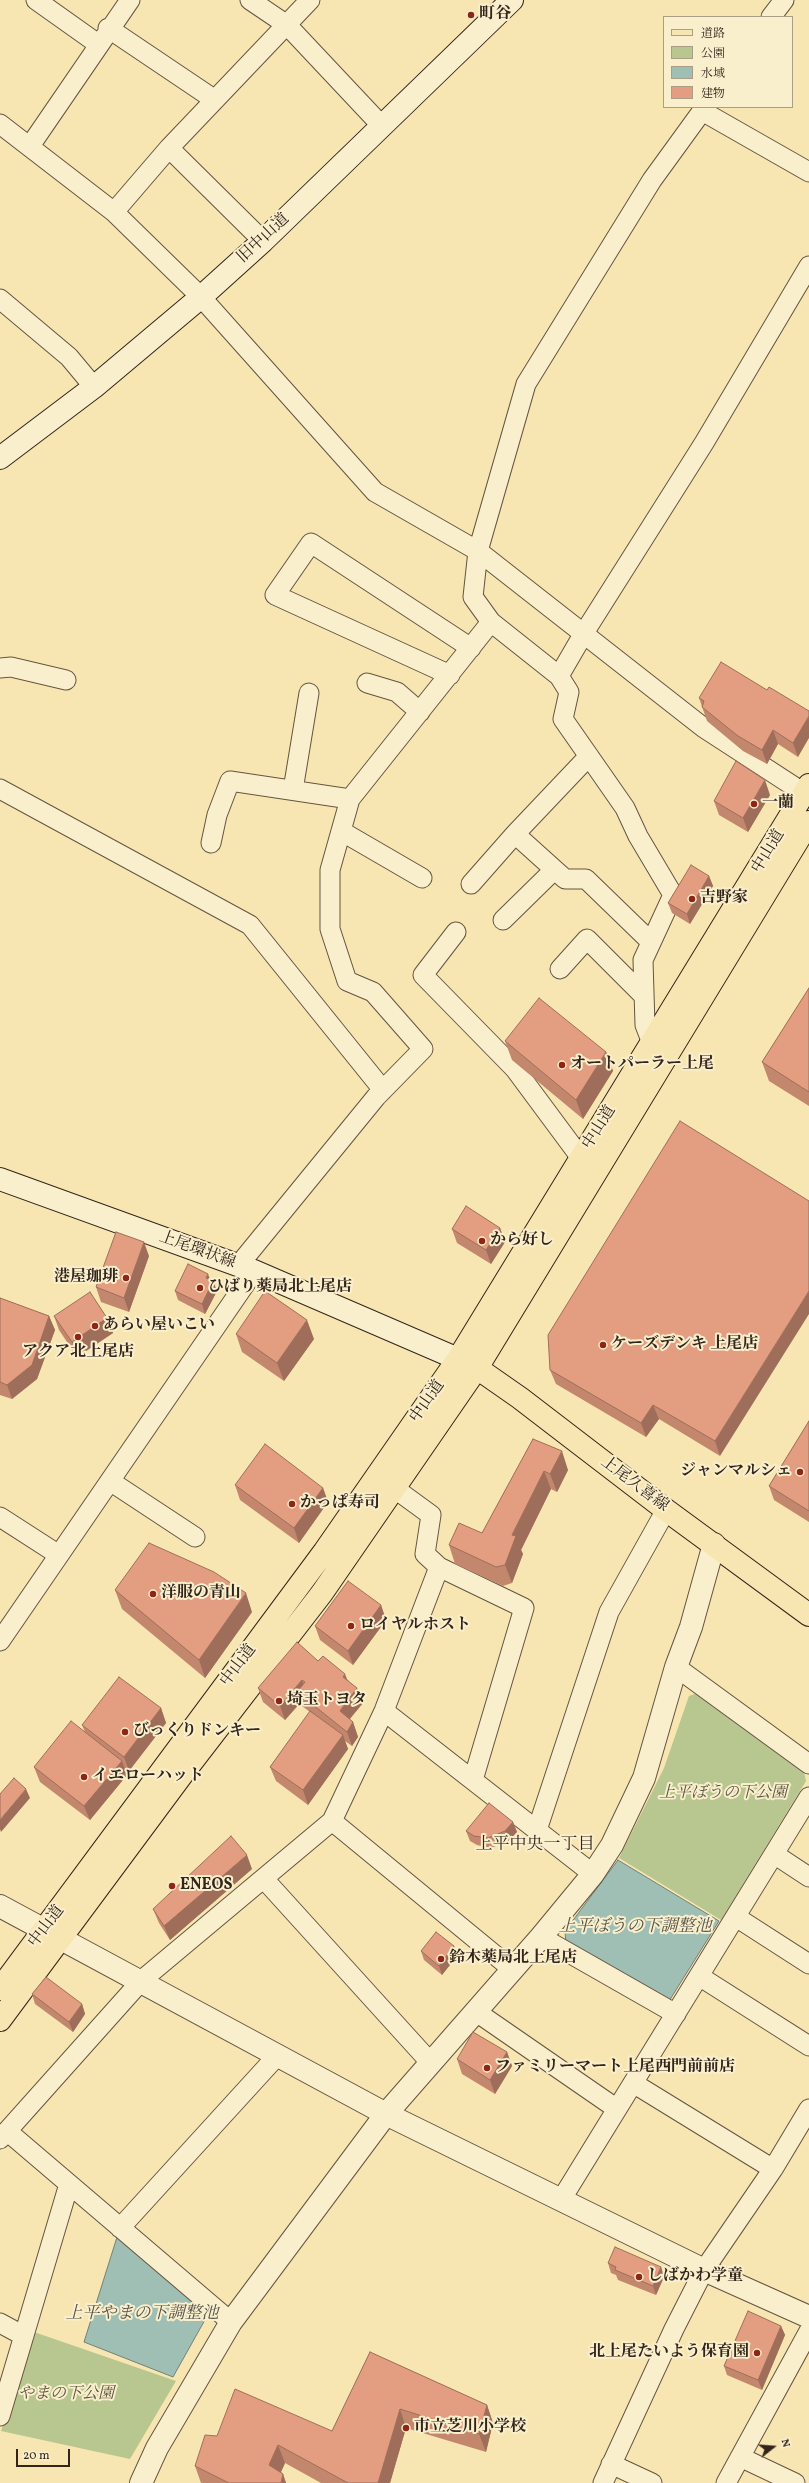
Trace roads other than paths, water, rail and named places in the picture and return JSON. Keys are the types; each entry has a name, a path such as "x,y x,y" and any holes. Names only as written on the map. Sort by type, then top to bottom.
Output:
{"main road":[{"name":"中山道","path":"0,2020 151,1782 324,1552 458,1359 807,789"},
{"name":"中山道","path":"0,1989 54,1934 181,1776 322,1593 477,1368 809,822"},
{"name":"上尾久喜線","path":"458,1359 477,1368 809,1615"}],"street":[{"path":"30,146 108,28 130,0"},
{"path":"250,0 287,25 381,125"},
{"path":"114,212 170,148 310,0"},
{"path":"772,16 784,0"},
{"path":"39,1 98,44"},
{"name":"旧中山道","path":"0,458 94,386 202,297 263,241 509,1"},
{"path":"108,28 215,100"},
{"path":"652,1043 646,1025 643,960 673,895 638,836 625,808 563,719 569,692 559,676 491,622 473,597 478,551 526,384 652,180 704,109 809,172"},
{"path":"0,124 114,212 202,297 375,492 478,551 704,728 807,789"},
{"path":"170,148 263,241"},
{"path":"559,676 584,633 804,286 809,266"},
{"path":"0,299 69,357 94,386"},
{"path":"450,675 275,595 311,543 471,648"},
{"path":"0,1641 110,1481 246,1268 383,1090 423,1049 373,992 347,981 330,929 330,870 350,799 491,622"},
{"path":"0,668 11,667 66,680"},
{"path":"367,683 397,692 420,712"},
{"path":"292,790 309,693"},
{"path":"472,884 515,834 589,756"},
{"path":"211,843 217,815 230,781 350,799"},
{"path":"0,789 250,925 383,1090"},
{"path":"341,831 422,878"},
{"path":"515,834 566,879 586,879 651,942"},
{"path":"504,920 554,870"},
{"path":"456,932 423,975 515,1069 581,1158"},
{"path":"560,969 587,939 644,996"},
{"name":"上尾環状線","path":"0,1179 246,1268 458,1359"},
{"path":"110,1481 195,1537"},
{"path":"394,1488 431,1515 425,1554 440,1567 524,1608 474,1780"},
{"path":"537,1830 609,1612 666,1510"},
{"path":"0,1517 59,1555"},
{"path":"141,2483 157,2448 230,2322 386,2114 541,1936 593,1874 612,1845 644,1778 676,1667 691,1627 711,1542"},
{"path":"230,2322 69,2184 3,2135 142,1980 332,1821 384,1711 440,1567"},
{"path":"676,1667 809,1764"},
{"path":"384,1711 593,1874"},
{"path":"561,2200 809,1797"},
{"path":"332,1821 512,1969"},
{"path":"774,1854 809,1876"},
{"path":"264,1879 430,2062"},
{"path":"0,1906 142,1980 276,2056 386,2114 704,2270 809,2317"},
{"path":"736,1917 809,1964"},
{"path":"541,1936 676,2014"},
{"path":"699,1976 809,2046"},
{"path":"475,2011 617,2109"},
{"path":"120,2228 276,2056"},
{"path":"633,2083 773,2169"},
{"path":"603,2483 704,2270 773,2169 809,2109"},
{"path":"0,2416 69,2184"},
{"path":"0,2323 24,2336"},
{"path":"726,2483 809,2331"},
{"path":"740,2457 795,2483"},
{"path":"611,2464 652,2483"}],"water":[{"name":"上平ぼうの下調整池","path":"618,1860 719,1921 666,2006 566,1945 565,1931"},
{"name":"上平やまの下調整池","path":"118,2234 204,2309 206,2318 173,2377 84,2342"}],"place":[{"name":"町谷","path":"471,15"},
{"name":"一蘭","path":"754,804"},
{"name":"吉野家","path":"692,899"},
{"name":"オートパーラー上尾","path":"562,1065"},
{"name":"から好し","path":"482,1241"},
{"name":"港屋珈琲","path":"126,1278"},
{"name":"ひばり薬局北上尾店","path":"200,1288"},
{"name":"あらい屋いこい","path":"95,1326"},
{"name":"アクア北上尾店","path":"78,1337"},
{"name":"ケーズデンキ 上尾店","path":"603,1345"},
{"name":"ジャンマルシェ","path":"800,1472"},
{"name":"かっぱ寿司","path":"292,1504"},
{"name":"洋服の青山","path":"153,1594"},
{"name":"ロイヤルホスト","path":"351,1626"},
{"name":"埼玉トヨタ","path":"279,1701"},
{"name":"びっくりドンキー","path":"125,1732"},
{"name":"イエローハット","path":"84,1777"},
{"name":"ENEOS","path":"172,1886"},
{"name":"鈴木薬局北上尾店","path":"441,1959"},
{"name":"ファミリーマート上尾西門前前店","path":"487,2068"},
{"name":"しばかわ学童","path":"639,2277"},
{"name":"北上尾たいよう保育園","path":"757,2353"},
{"name":"市立芝川小学校","path":"406,2428"}],"district":[{"name":"上平中央一丁目","path":"535,1846"}],"park label":[{"name":"上平ぼうの下公園","path":"723,1794"},
{"name":"やまの下公園","path":"66,2395"}]}
